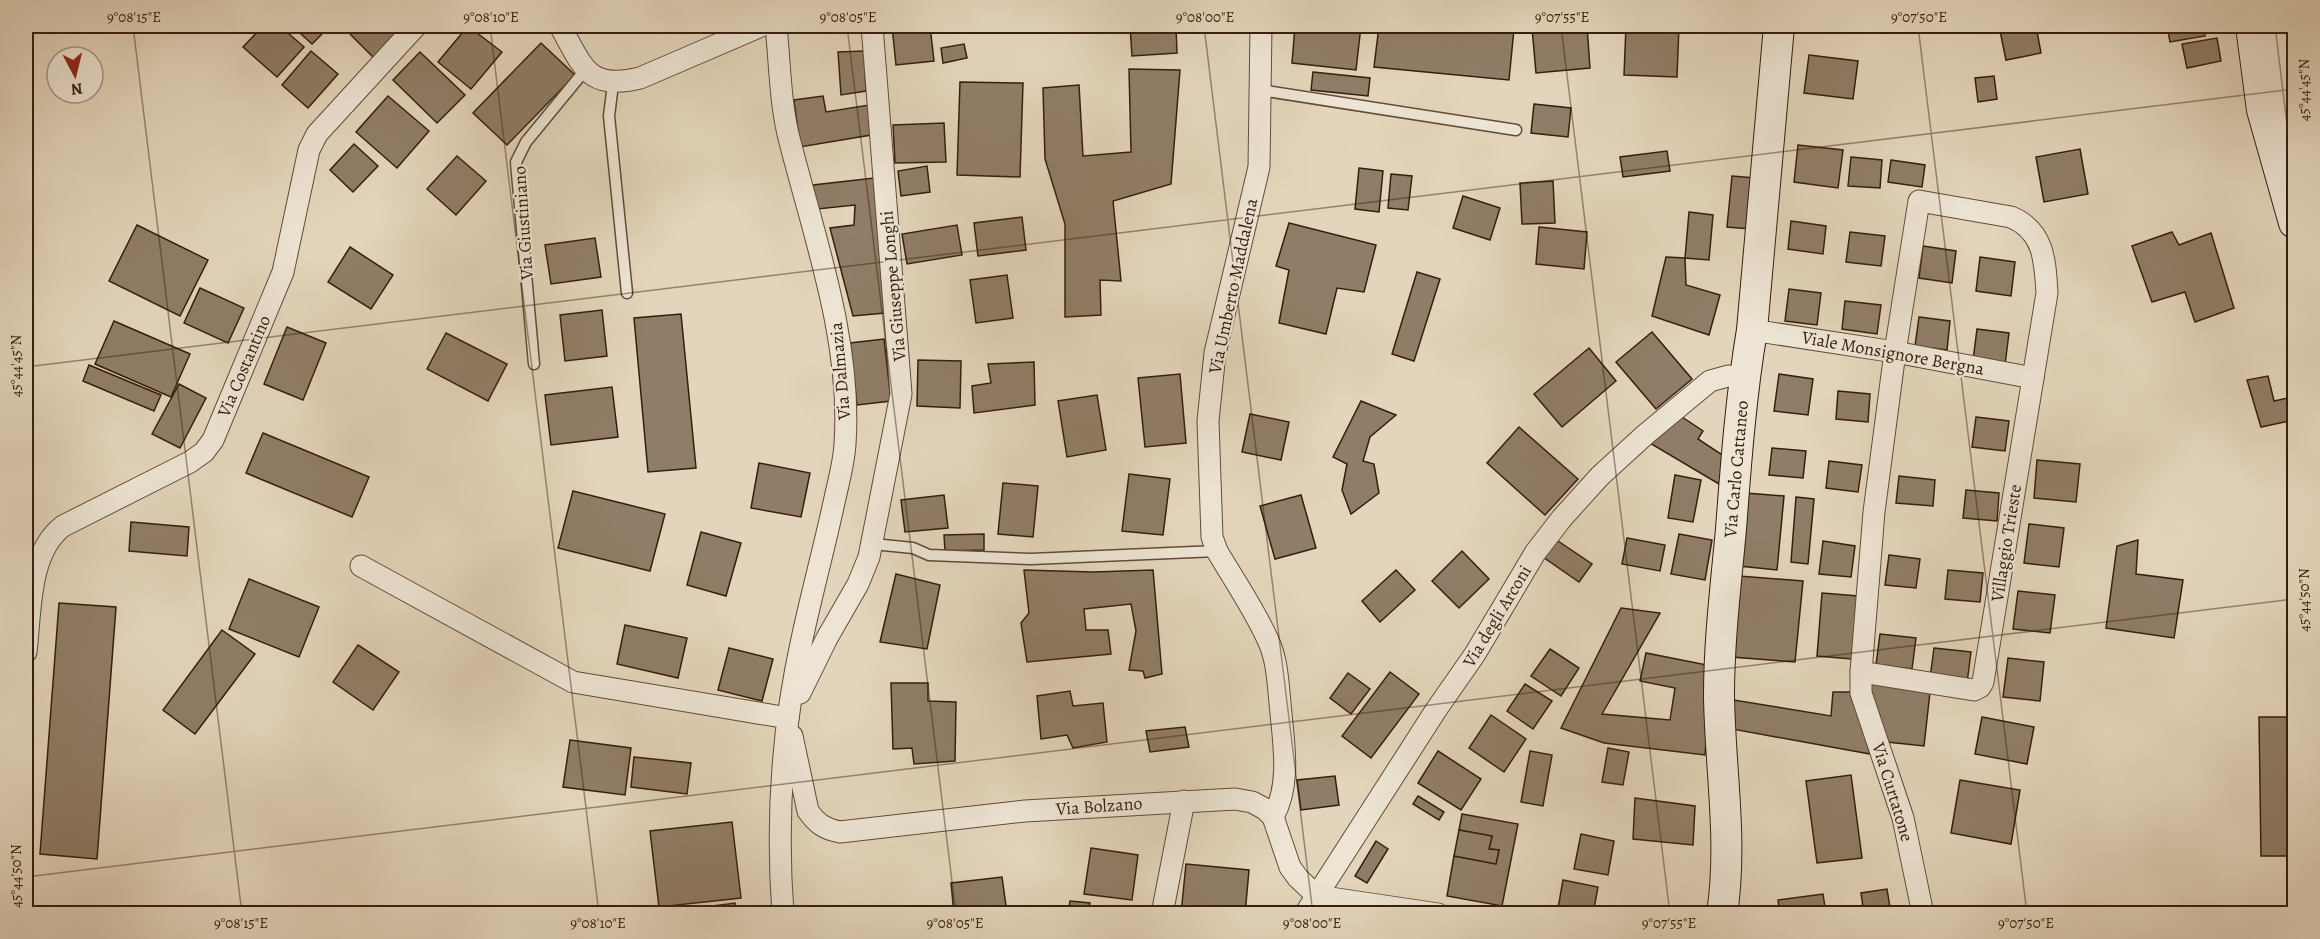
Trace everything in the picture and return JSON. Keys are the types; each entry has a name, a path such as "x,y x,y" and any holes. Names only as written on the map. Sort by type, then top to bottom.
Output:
{"street":[{"name":"Via Costantino","path":"26,652 37,565 48,540 54,533 63,526 190,462 204,452 213,440 283,272 309,150 317,134 416,26"},
{"path":"560,26 586,69 594,77 605,82 623,82 640,78 761,26"},
{"name":"Via Dalmazia","path":"776,26 789,141 833,304 845,413 845,445 801,641 782,761 780,814 783,914"},
{"name":"Via Giuseppe Longhi","path":"788,718 827,638 858,584 873,544 901,394 872,26"},
{"name":"Via Umberto Maddalena","path":"1261,26 1259,167 1215,353 1209,410 1210,520 1217,551 1269,640 1276,668 1285,763 1279,807 1273,817"},
{"name":"Via Carlo Cattaneo","path":"1722,914 1727,846 1721,754 1720,665 1743,378 1752,330 1779,26"},
{"path":"2251,26 2262,110 2295,223"},
{"path":"2275,26 2282,111 2295,142"},
{"name":"Villaggio Trieste","path":"1919,201 2011,217 2023,221 2031,228 2039,241 2047,292 1983,682 1974,690 1861,672 1874,512 1895,352 1919,201"},
{"name":"Viale Monsignore Bergna","path":"1752,330 1895,352 2033,378"},
{"name":"Via degli Arconi","path":"1305,914 1474,654 1535,553 1562,518 1600,476 1710,381 1728,376 1743,378"},
{"path":"361,566 573,682 788,718"},
{"name":"Via Curtatone","path":"1861,672 1862,693 1903,818 1923,914"},
{"name":"Via Bolzano","path":"788,718 808,811 819,824 840,832 1025,811 1235,799 1258,805 1273,817"},
{"path":"1162,914 1184,801"},
{"path":"1273,817 1290,867 1317,896 1438,914"}],"lane":[{"name":"Via Giustiniano","path":"534,364 516,162 526,142 586,69"},
{"path":"611,82 609,116 627,293"},
{"path":"1260,90 1516,130"},
{"path":"873,544 913,548 929,555 1031,559 1217,551"}],"building":[{"path":"263,26 280,26 304,47 277,77 243,47"},
{"path":"309,26 330,26 312,44 301,34"},
{"path":"356,26 397,26 404,32 376,60 349,33"},
{"path":"468,26 502,52 471,89 438,62"},
{"path":"892,26 930,26 934,61 896,65"},
{"path":"1130,26 1176,26 1177,53 1132,56"},
{"path":"1295,26 1361,26 1356,70 1292,63"},
{"path":"1379,26 1481,26 1514,29 1509,80 1374,67"},
{"path":"1587,26 1590,68 1536,73 1532,28"},
{"path":"1626,26 1679,26 1677,77 1624,75"},
{"path":"1999,26 2036,26 2041,53 2006,60"},
{"path":"2167,26 2204,26 2205,36 2170,42"},
{"path":"2294,37 2294,135 2280,38"},
{"path":"2217,38 2221,61 2187,68 2182,44"},
{"path":"541,43 575,75 507,145 473,113"},
{"path":"964,44 967,58 943,63 941,48"},
{"path":"311,51 338,74 308,108 282,85"},
{"path":"864,51 866,91 841,95 838,52"},
{"path":"420,52 465,95 437,123 393,80"},
{"path":"1809,55 1858,61 1853,99 1804,93"},
{"path":"1129,69 1180,70 1171,184 1113,201 1121,281 1100,280 1101,315 1065,317 1065,224 1045,159 1043,88 1079,85 1083,156 1131,152"},
{"path":"1313,72 1370,78 1368,96 1311,90"},
{"path":"1994,76 1997,99 1978,102 1975,78"},
{"path":"960,82 1023,83 1020,177 957,175"},
{"path":"388,96 429,131 397,168 356,132"},
{"path":"823,96 826,112 869,105 871,135 800,147 794,100"},
{"path":"1534,104 1571,108 1568,137 1531,133"},
{"path":"944,123 946,162 895,163 893,125"},
{"path":"354,144 378,166 353,192 330,170"},
{"path":"1798,145 1843,150 1838,188 1794,182"},
{"path":"2080,149 2088,194 2044,202 2036,157"},
{"path":"1667,151 1670,171 1623,177 1620,157"},
{"path":"457,156 486,181 456,215 427,189"},
{"path":"1851,157 1882,160 1880,188 1848,186"},
{"path":"1891,160 1925,165 1922,187 1888,182"},
{"path":"927,166 930,192 901,196 898,171"},
{"path":"1359,168 1383,171 1379,212 1355,209"},
{"path":"1391,174 1412,176 1408,210 1388,208"},
{"path":"1732,176 1755,178 1750,229 1727,227"},
{"path":"874,178 885,313 853,316 830,228 854,225 855,205 817,209 813,185"},
{"path":"1553,181 1555,223 1522,224 1520,183"},
{"path":"1463,196 1500,208 1490,240 1453,228"},
{"path":"1689,212 1713,215 1709,260 1685,258"},
{"path":"1022,217 1026,250 978,256 974,223"},
{"path":"1791,221 1826,226 1823,254 1788,249"},
{"path":"1289,223 1376,245 1364,292 1337,288 1326,334 1279,323 1289,270 1276,266"},
{"path":"137,225 208,260 180,316 109,281"},
{"path":"957,225 962,255 907,264 902,234"},
{"path":"1539,227 1587,232 1584,269 1536,264"},
{"path":"1850,232 1885,236 1881,266 1846,262"},
{"path":"2172,232 2179,245 2211,233 2234,308 2195,322 2185,292 2152,302 2132,246"},
{"path":"595,238 601,277 551,284 545,245"},
{"path":"1923,246 1956,251 1952,283 1919,278"},
{"path":"350,247 393,275 371,309 328,282"},
{"path":"1666,257 1685,258 1686,285 1720,295 1709,335 1652,316"},
{"path":"1980,257 2015,262 2011,296 1976,291"},
{"path":"1417,272 1440,279 1414,361 1392,354"},
{"path":"1007,275 1013,318 976,323 970,280"},
{"path":"200,288 244,308 228,343 184,323"},
{"path":"1789,289 1821,293 1817,325 1785,321"},
{"path":"1845,301 1881,305 1877,334 1842,329"},
{"path":"602,310 607,356 565,361 560,315"},
{"path":"681,314 696,468 648,472 634,318"},
{"path":"1919,317 1950,321 1947,350 1915,346"},
{"path":"114,321 190,354 171,397 95,364"},
{"path":"287,327 326,343 303,400 264,384"},
{"path":"1977,329 2009,333 2005,365 1973,360"},
{"path":"1652,332 1692,379 1656,409 1616,362"},
{"path":"446,333 507,364 488,401 427,369"},
{"path":"884,339 891,401 857,405 850,343"},
{"path":"1589,348 1616,381 1562,427 1534,394"},
{"path":"918,360 961,361 960,408 917,406"},
{"path":"1034,362 1035,405 974,413 972,386 991,383 988,364"},
{"path":"89,365 161,395 154,411 83,381"},
{"path":"2294,372 2294,420 2261,427 2247,380 2268,376 2274,401 2293,397 2288,374"},
{"path":"1180,374 1186,443 1145,447 1138,378"},
{"path":"1779,374 1813,379 1808,415 1774,411"},
{"path":"179,384 206,398 180,448 152,434"},
{"path":"612,387 618,437 551,445 545,395"},
{"path":"1838,391 1870,394 1868,422 1836,419"},
{"path":"1097,395 1106,450 1067,457 1058,401"},
{"path":"1361,401 1396,415 1370,437 1363,461 1374,464 1379,493 1351,514 1342,490 1347,464 1333,457"},
{"path":"1250,414 1289,422 1281,460 1242,452"},
{"path":"1679,415 1703,431 1698,439 1724,456 1719,484 1648,442"},
{"path":"1976,417 2009,421 2005,451 1972,447"},
{"path":"1519,427 1578,479 1545,515 1487,463"},
{"path":"263,433 369,477 352,517 246,473"},
{"path":"2294,443 2294,472 2289,472 2287,444"},
{"path":"1772,448 1806,451 1803,478 1769,475"},
{"path":"2037,460 2080,464 2076,502 2034,498"},
{"path":"1829,461 1862,465 1858,492 1826,488"},
{"path":"759,463 810,473 801,517 751,508"},
{"path":"1129,474 1170,479 1163,535 1122,531"},
{"path":"1675,475 1701,480 1693,522 1668,518"},
{"path":"1899,476 1935,480 1933,506 1896,503"},
{"path":"1003,483 1038,486 1033,537 998,534"},
{"path":"1966,490 1999,493 1997,521 1963,518"},
{"path":"573,491 665,514 650,571 558,548"},
{"path":"1746,493 1784,496 1777,570 1739,566"},
{"path":"944,495 948,528 905,532 901,500"},
{"path":"1301,495 1316,548 1275,559 1260,506"},
{"path":"1796,497 1814,499 1808,564 1791,562"},
{"path":"131,522 189,527 187,556 129,551"},
{"path":"2029,524 2064,528 2059,567 2024,563"},
{"path":"701,532 741,543 726,596 687,585"},
{"path":"984,534 984,550 945,551 944,535"},
{"path":"1679,534 1712,540 1705,580 1671,574"},
{"path":"1627,538 1665,545 1660,571 1622,564"},
{"path":"1555,539 1592,564 1579,582 1543,557"},
{"path":"2138,540 2136,574 2183,580 2174,638 2106,628 2117,546"},
{"path":"1823,541 1855,546 1851,577 1819,574"},
{"path":"1462,551 1489,579 1459,608 1432,581"},
{"path":"1889,555 1920,559 1916,588 1885,585"},
{"path":"1024,570 1093,572 1153,570 1162,674 1145,678 1143,671 1129,670 1136,631 1131,604 1084,609 1086,630 1108,630 1111,654 1027,662 1021,623 1029,613"},
{"path":"1396,570 1415,590 1380,622 1362,601"},
{"path":"1948,570 1983,573 1980,602 1945,599"},
{"path":"896,574 940,585 927,649 880,642"},
{"path":"1739,576 1803,581 1795,662 1731,657"},
{"path":"249,579 319,607 299,657 229,629"},
{"path":"2018,591 2055,595 2050,633 2013,629"},
{"path":"1822,593 1858,596 1852,659 1817,656"},
{"path":"59,603 116,607 97,859 40,854"},
{"path":"1621,608 1660,613 1602,714 1670,720 1675,688 1640,681 1646,653 1712,666 1705,755 1604,743 1561,728"},
{"path":"625,625 687,638 678,678 617,664"},
{"path":"222,630 255,654 195,734 163,710"},
{"path":"1880,634 1916,638 1912,669 1876,665"},
{"path":"358,645 399,672 373,710 333,682"},
{"path":"729,648 773,659 762,701 718,690"},
{"path":"1934,648 1971,652 1967,683 1930,678"},
{"path":"1550,649 1579,668 1561,696 1531,676"},
{"path":"2008,658 2044,662 2040,701 2003,697"},
{"path":"1390,672 1419,694 1371,758 1342,736"},
{"path":"1348,673 1370,689 1351,714 1330,698"},
{"path":"1871,682 1930,692 1924,746 1887,742 1868,700"},
{"path":"891,683 928,683 928,701 956,702 955,761 914,764 912,748 893,749"},
{"path":"1525,684 1552,701 1533,729 1507,711"},
{"path":"1070,691 1073,706 1103,703 1107,742 1073,748 1067,735 1041,739 1037,696"},
{"path":"1833,692 1852,692 1870,754 1732,729 1734,700 1831,716"},
{"path":"1491,715 1526,739 1504,772 1469,748"},
{"path":"1982,717 2034,727 2027,764 1975,754"},
{"path":"2259,717 2294,717 2294,856 2261,856"},
{"path":"1185,727 1189,747 1150,752 1146,731"},
{"path":"570,740 631,748 625,795 563,787"},
{"path":"1608,748 1629,752 1623,785 1602,782"},
{"path":"1438,751 1481,779 1461,810 1418,783"},
{"path":"1530,751 1552,755 1543,806 1521,802"},
{"path":"634,757 691,763 687,794 631,787"},
{"path":"1851,775 1862,858 1817,863 1806,781"},
{"path":"1335,776 1339,805 1301,810 1297,780"},
{"path":"1960,780 2020,790 2011,844 1951,833"},
{"path":"1418,796 1444,812 1439,820 1413,804"},
{"path":"1635,798 1695,806 1693,845 1633,839"},
{"path":"1462,814 1518,824 1502,906 1447,896 1454,856 1496,864 1499,850 1489,849 1492,836 1459,830"},
{"path":"732,822 741,898 659,907 650,831"},
{"path":"1459,830 1492,836 1489,849 1499,850 1496,864 1454,856"},
{"path":"1581,834 1614,841 1608,875 1574,869"},
{"path":"1376,841 1388,849 1367,883 1355,876"},
{"path":"1091,848 1138,855 1132,900 1084,894"},
{"path":"1186,864 1249,870 1245,914 1181,914"},
{"path":"1002,877 1007,913 954,914 951,883"},
{"path":"1563,880 1598,887 1593,914 1557,914"},
{"path":"1887,889 1891,914 1864,914 1861,893"},
{"path":"1823,894 1826,914 1780,914 1778,900"},
{"path":"1070,901 1090,903 1088,914 1068,914"},
{"path":"735,903 736,914 650,914"},
{"path":"2039,907 2039,914 1992,914 1992,911"}]}
